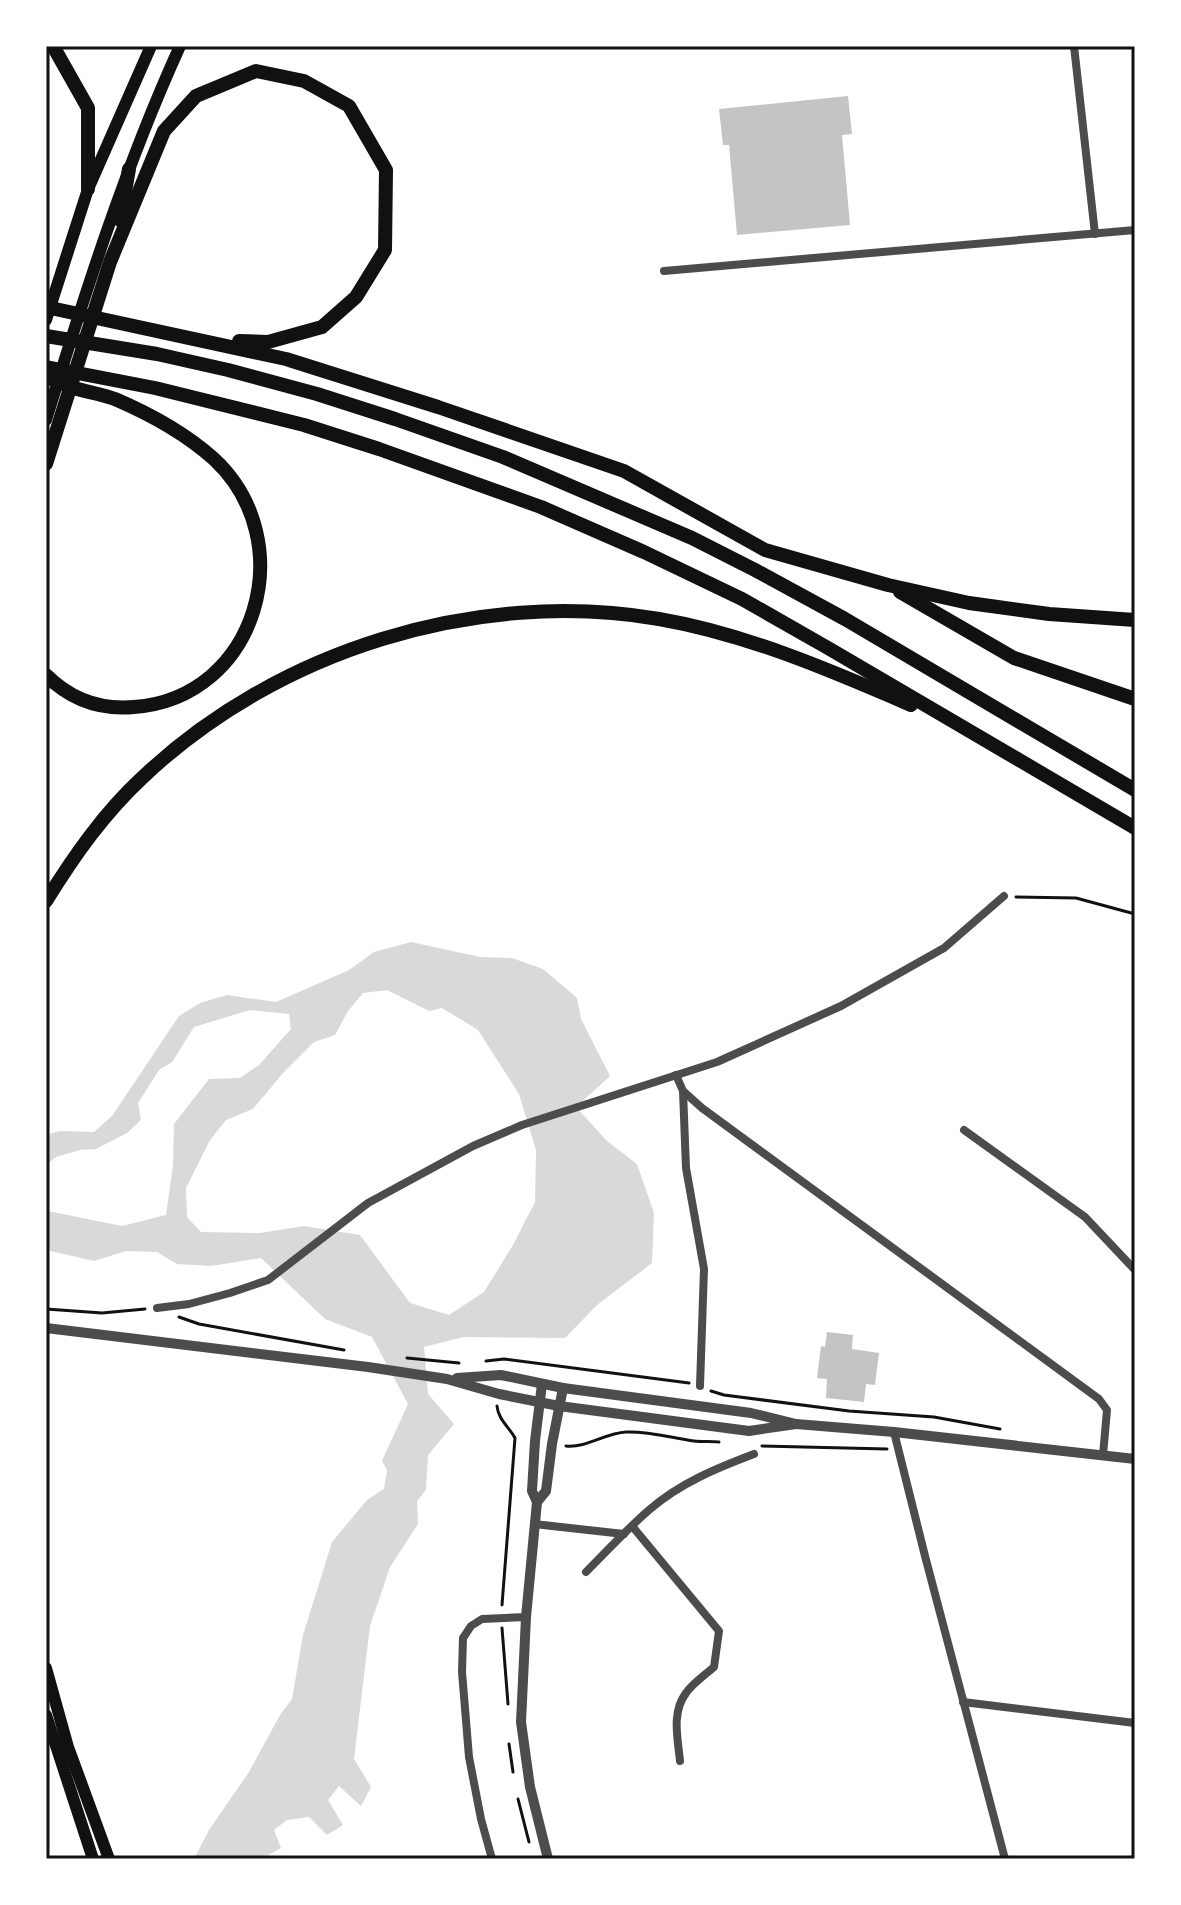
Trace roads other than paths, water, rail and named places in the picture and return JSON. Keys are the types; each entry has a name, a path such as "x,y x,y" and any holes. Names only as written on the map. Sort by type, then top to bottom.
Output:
{"highway":[{"path":"53,46 88,108 88,189"},
{"path":"107,256 164,131 196,96 256,71 304,81 349,106 386,170 385,250 356,297 322,327 268,342 203,340"},
{"path":"46,464 129,169"},
{"path":"46,307 286,359 438,407 624,471 765,550 888,585 969,603 1049,614 1135,620"},
{"path":"46,336 157,354 228,370 317,394 503,457 692,538 755,570 845,619 1135,790"},
{"path":"46,367 184,395 304,425 541,507 742,599 1135,828"},
{"path":"46,376 71,387 113,398 172,428 215,460 243,497 254,524 260,575 257,599 240,644 217,671 189,693 144,706 103,707 78,699 46,675"},
{"path":"888,585 1014,658 1135,699"},
{"path":"46,901 86,841 142,777 246,699 327,657 386,637 467,619 566,612 658,619 783,653 971,731"}],"main road":[{"path":"46,320 88,189 151,46"},
{"path":"129,169 180,46"},
{"path":"46,420 82,304 107,256"},
{"path":"46,1668 68,1747 109,1859"},
{"path":"46,1715 93,1859"}],"street":[{"path":"1074,46 1095,234"},
{"path":"664,271 1135,230"},
{"path":"157,1308 189,1304 268,1280 368,1203 473,1146 522,1125 717,1062 841,1006 944,948 1004,896"},
{"path":"676,1075 683,1091 686,1168 704,1269 700,1386"},
{"path":"683,1091 1099,1399 1107,1410 1103,1455"},
{"path":"964,1130 1085,1217 1135,1270"},
{"path":"46,1328 368,1367 447,1379 559,1406 749,1431 796,1424"},
{"path":"447,1379 501,1375 563,1388 751,1413 796,1424 1135,1459"},
{"path":"537,1502 532,1491 542,1384"},
{"path":"548,1859 530,1787 521,1722 534,1524 537,1502 546,1491 563,1388"},
{"path":"894,1432 1005,1859"},
{"path":"586,1572 650,1509 688,1483 755,1450"},
{"path":"534,1524 624,1534"},
{"path":"632,1526 719,1631 714,1667 686,1692 679,1706 676,1721 680,1761"},
{"path":"492,1859 469,1757 462,1672 463,1638 471,1626 482,1619 526,1617"},
{"path":"963,1702 1135,1723"}]}
